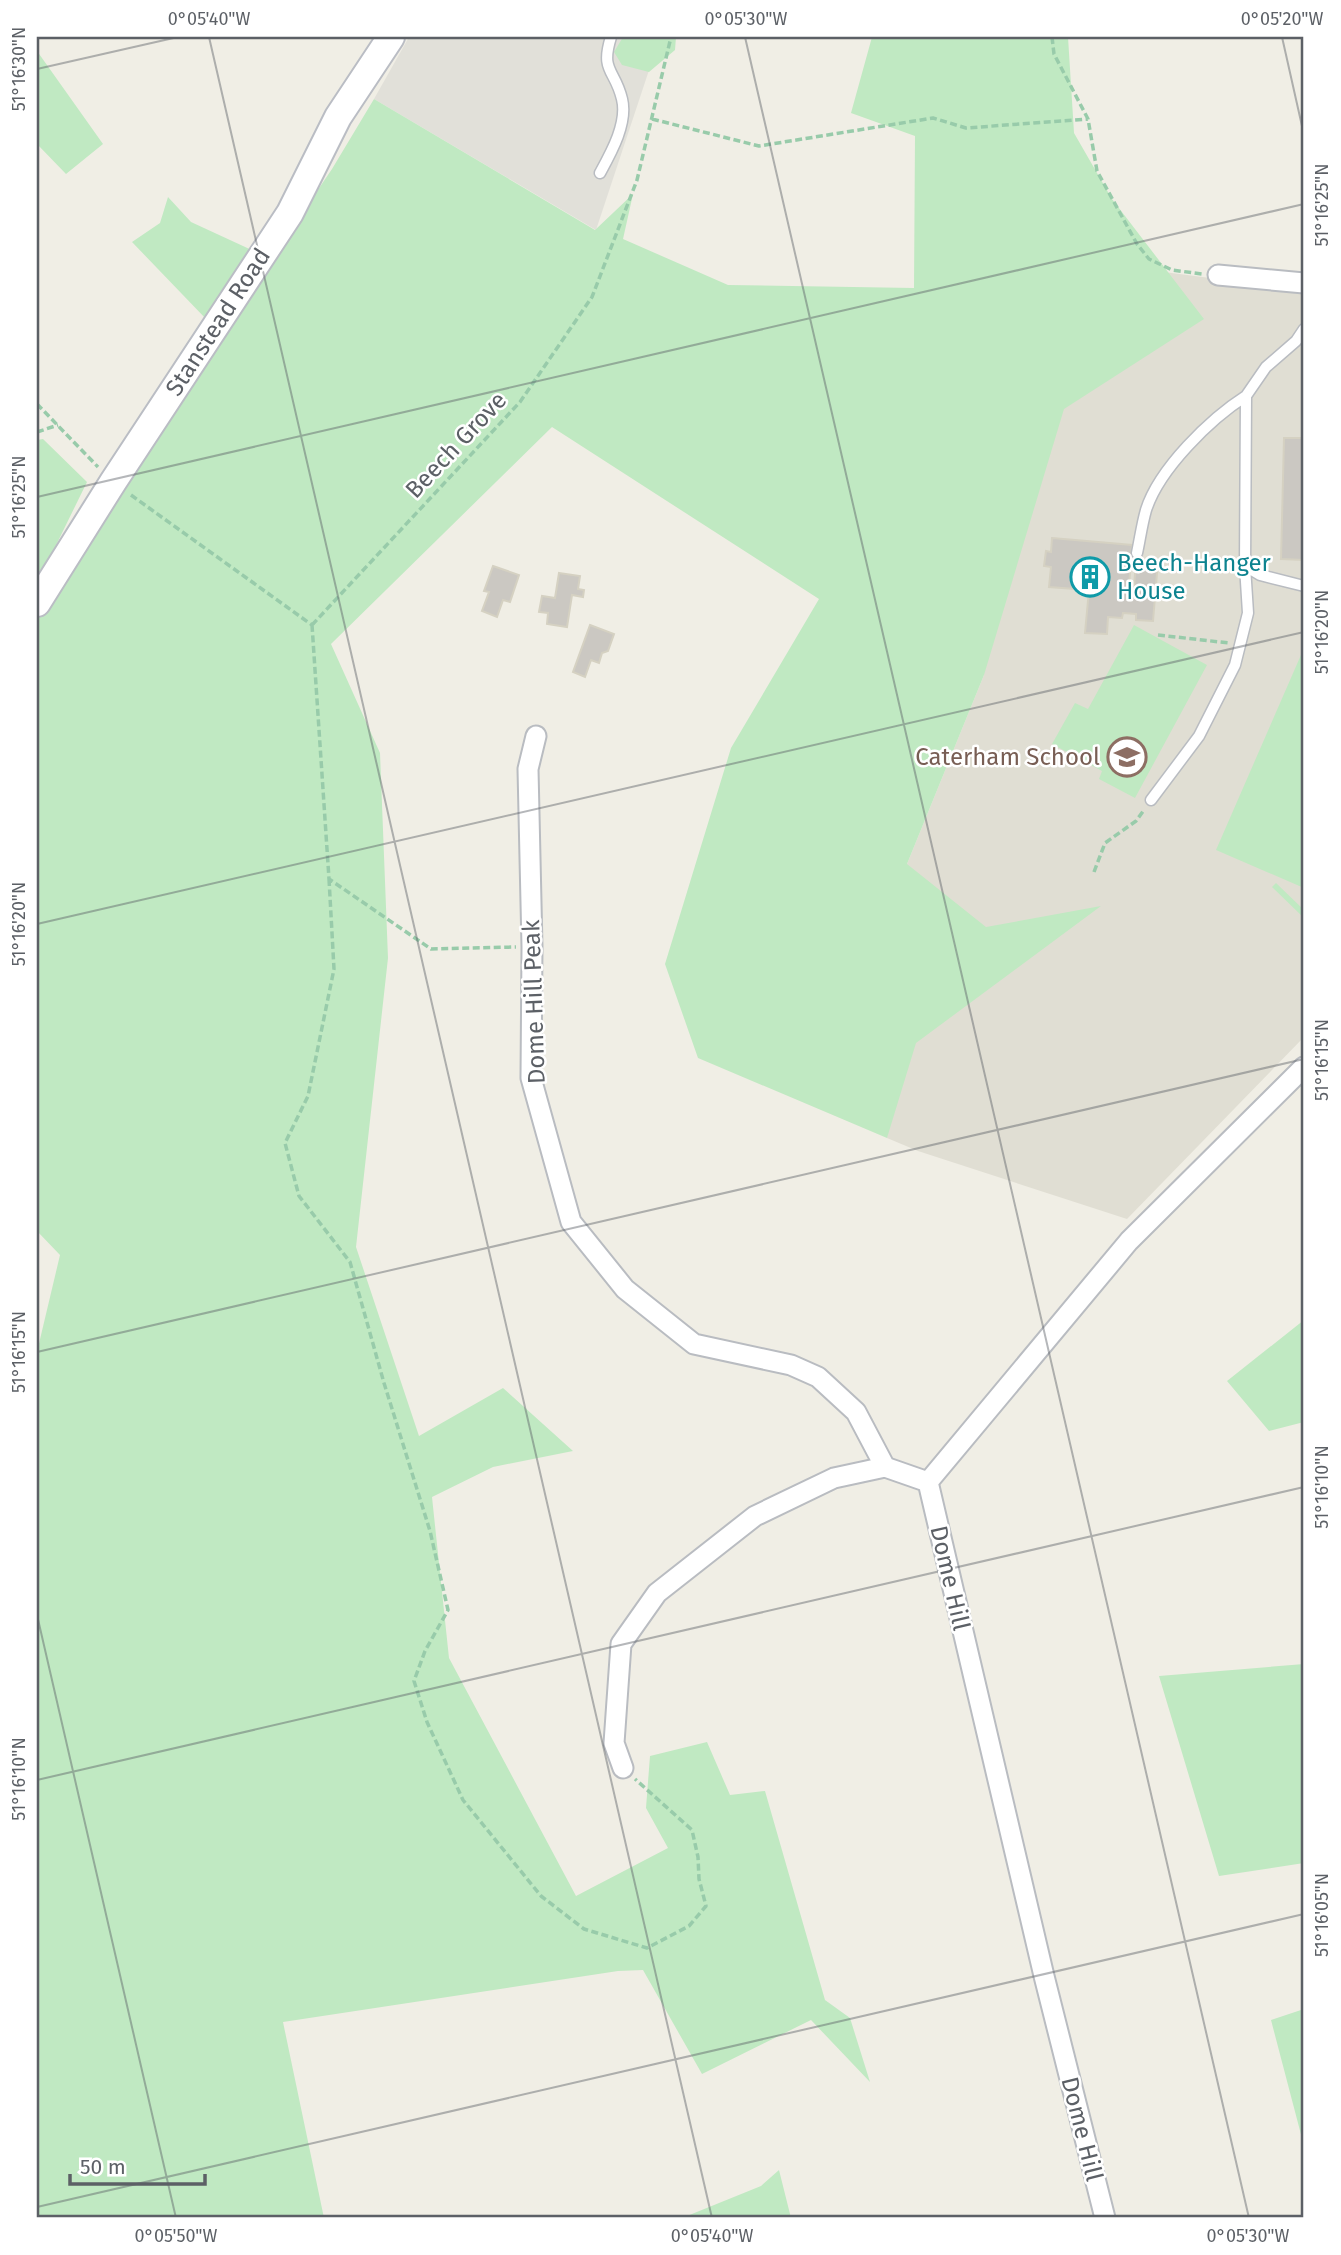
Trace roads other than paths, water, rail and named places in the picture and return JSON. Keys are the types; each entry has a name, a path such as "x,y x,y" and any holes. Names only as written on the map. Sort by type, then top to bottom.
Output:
{"street":[{"name":"Stanstead Road","path":"37,603 290,213 338,117 391,37"},
{"path":"1218,275 1304,282"},
{"name":"Dome Hill Peak","path":"536,736 528,769 532,947 531,1078 571,1222 625,1289 694,1343 791,1366 818,1377 856,1412 885,1467"},
{"path":"623,1768 614,1743 621,1644 657,1593 755,1516 834,1478 885,1467 928,1482 1129,1241 1304,1067"},
{"name":"Dome Hill","path":"928,1482 1044,1976 1105,2218"}],"lane":[{"path":"600,173 616,143 623,110 622,99 607,66 606,53 611,37"},
{"path":"1137,553 1146,509 1161,480 1187,448 1227,408 1246,396 1266,367 1296,341 1304,329"},
{"path":"1151,800 1199,736 1235,665 1248,613 1245,566 1246,396"},
{"path":"1245,566 1259,575 1304,586"}],"place":[{"name":"Beech-Hanger House","path":"1090,577"},
{"name":"Caterham School","path":"1127,757"}]}
